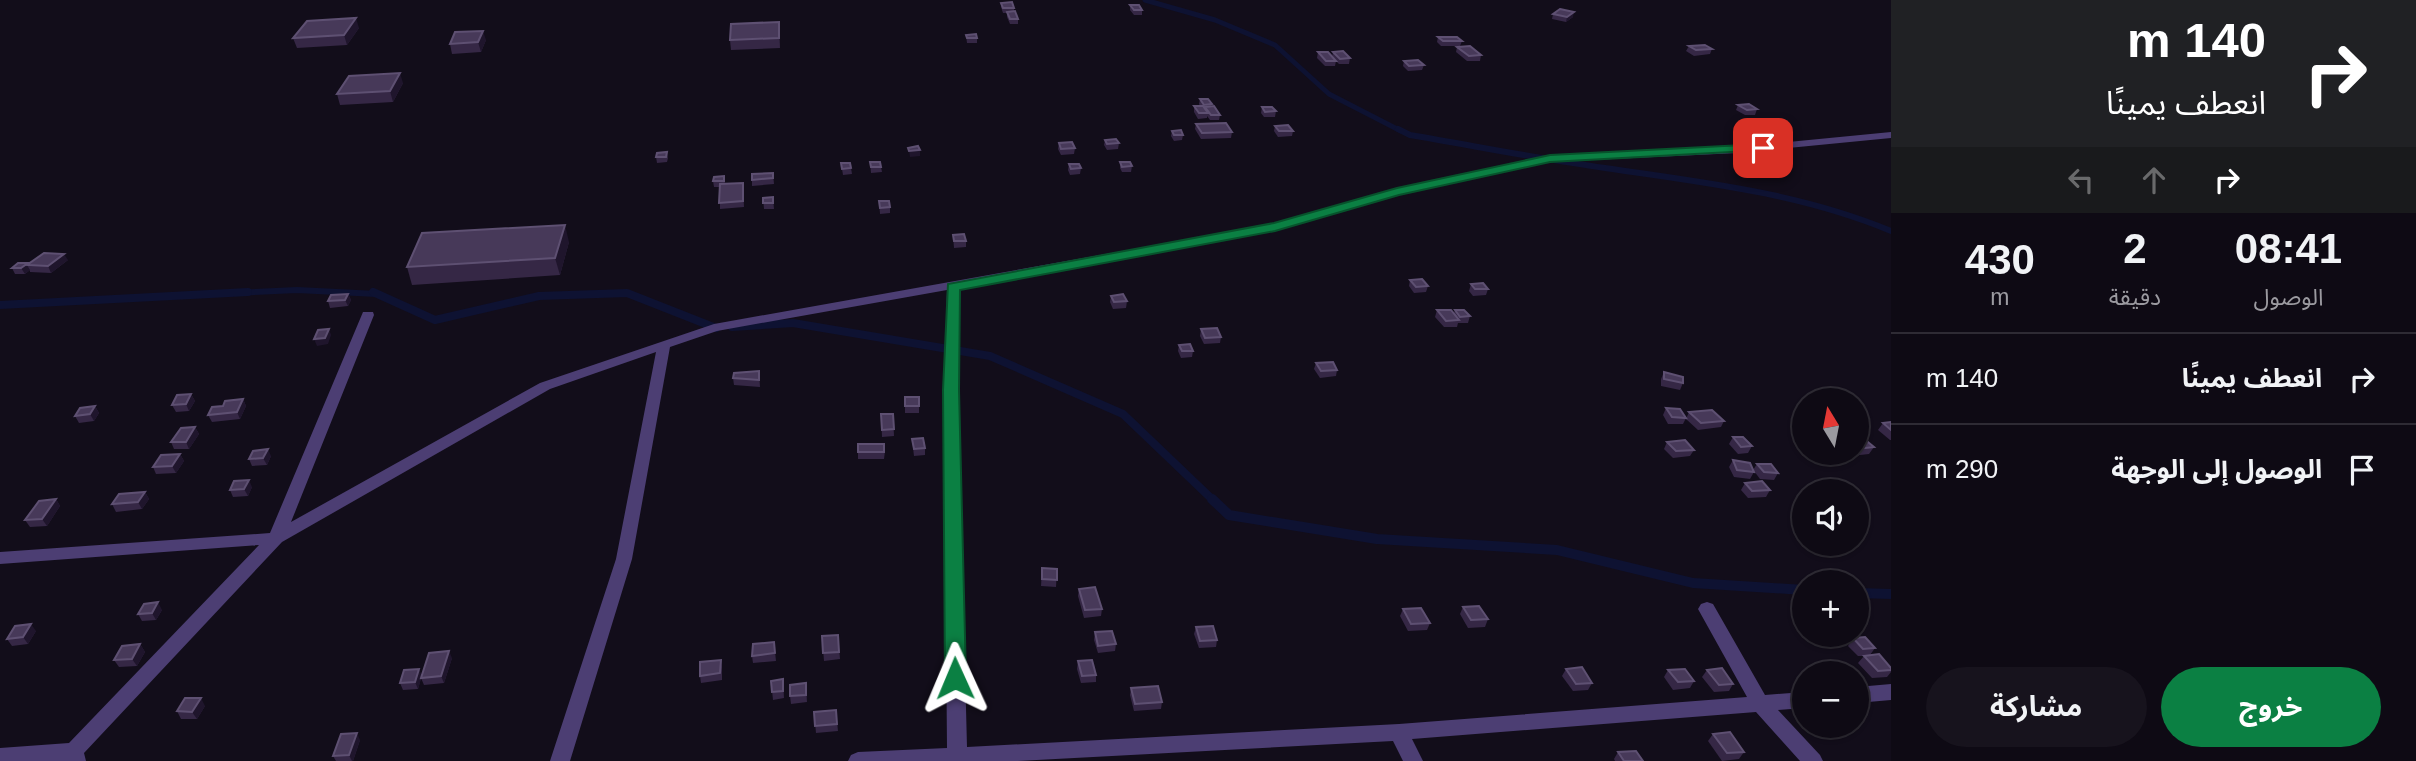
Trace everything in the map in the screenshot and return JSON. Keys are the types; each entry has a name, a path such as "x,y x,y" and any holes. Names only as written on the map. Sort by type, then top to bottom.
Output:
{"street":[{"path":"0,757 75,756 276,538 545,386 714,328 1275,227 1397,192 1550,159 1738,150 1891,135"},
{"path":"953,287 951,390 957,759"},
{"path":"276,538 368,315"},
{"path":"561,761 624,559 664,346"},
{"path":"0,558 276,538"},
{"path":"1707,609 1760,703 1812,761"},
{"path":"1869,694 1891,692"},
{"path":"859,761 957,759 1399,732 1792,701"},
{"path":"1399,732 1413,761"}],"building":[{"path":"1012,2 1014,8 1003,8 1001,3"},
{"path":"1130,5 1139,5 1142,10 1134,10"},
{"path":"1560,9 1574,12 1567,17 1553,14"},
{"path":"1015,11 1018,19 1010,19 1007,12"},
{"path":"356,18 344,35 293,38 307,21"},
{"path":"779,22 779,38 730,40 731,24"},
{"path":"483,31 478,42 450,44 455,32"},
{"path":"976,34 977,38 967,38 966,35"},
{"path":"1438,37 1457,37 1462,41 1443,41"},
{"path":"1705,45 1712,49 1696,50 1689,46"},
{"path":"1470,46 1481,55 1469,56 1457,47"},
{"path":"1343,51 1350,58 1340,59 1333,52"},
{"path":"1318,52 1328,52 1336,61 1326,61"},
{"path":"1418,60 1424,65 1409,66 1404,61"},
{"path":"400,73 390,91 337,94 349,76"},
{"path":"1200,99 1208,99 1212,104 1204,105"},
{"path":"1749,104 1757,109 1747,110 1738,105"},
{"path":"1194,106 1203,106 1208,113 1199,113"},
{"path":"1214,106 1220,115 1211,115 1205,107"},
{"path":"1262,107 1272,107 1276,111 1265,112"},
{"path":"1226,123 1232,132 1202,133 1196,124"},
{"path":"1288,125 1293,131 1279,131 1275,126"},
{"path":"1181,130 1183,135 1174,135 1172,131"},
{"path":"1116,139 1119,143 1107,144 1105,140"},
{"path":"1072,142 1075,148 1061,149 1059,143"},
{"path":"918,146 920,150 909,151 908,148"},
{"path":"667,152 666,157 656,157 657,153"},
{"path":"870,162 880,162 881,167 871,167"},
{"path":"1120,162 1130,162 1132,166 1122,167"},
{"path":"841,163 850,163 851,168 842,169"},
{"path":"1069,164 1079,164 1081,168 1071,169"},
{"path":"773,173 773,178 752,180 752,174"},
{"path":"724,176 724,181 713,181 714,177"},
{"path":"743,183 743,201 719,203 720,184"},
{"path":"773,197 773,203 763,203 763,198"},
{"path":"879,201 889,201 890,207 880,208"},
{"path":"565,225 555,258 407,267 422,233"},
{"path":"964,234 966,241 954,241 953,235"},
{"path":"44,253 64,254 48,266 27,265"},
{"path":"18,263 28,263 21,268 12,268"},
{"path":"1422,279 1428,286 1416,287 1410,280"},
{"path":"1483,283 1488,289 1475,289 1471,284"},
{"path":"348,294 345,300 328,301 331,295"},
{"path":"1123,294 1127,301 1114,302 1111,296"},
{"path":"1437,310 1451,310 1459,320 1446,321"},
{"path":"1455,310 1464,310 1470,316 1460,317"},
{"path":"1217,328 1221,337 1205,338 1201,329"},
{"path":"329,329 325,338 314,339 318,330"},
{"path":"1190,344 1193,351 1182,351 1179,345"},
{"path":"1333,362 1337,370 1321,371 1316,363"},
{"path":"759,371 759,380 733,378 734,373"},
{"path":"1664,372 1683,377 1683,383 1664,379"},
{"path":"191,394 186,404 172,405 177,395"},
{"path":"905,397 919,397 919,406 905,406"},
{"path":"243,399 237,412 208,415 212,407 223,406 225,401"},
{"path":"95,406 90,414 75,416 80,408"},
{"path":"1666,408 1680,409 1686,418 1672,417"},
{"path":"1712,410 1724,421 1701,423 1689,412"},
{"path":"881,414 893,414 894,429 882,430"},
{"path":"1891,422 1891,430 1883,423"},
{"path":"195,427 186,442 171,442 181,428"},
{"path":"1733,437 1743,437 1752,446 1741,447"},
{"path":"923,438 925,448 914,449 912,439"},
{"path":"1685,440 1694,450 1676,451 1667,442"},
{"path":"858,444 884,444 884,452 858,452"},
{"path":"268,449 263,458 249,459 253,451"},
{"path":"180,454 172,466 153,467 161,455"},
{"path":"1733,460 1750,463 1754,472 1737,470"},
{"path":"1757,464 1771,464 1778,473 1764,472"},
{"path":"249,480 244,489 230,490 234,481"},
{"path":"1762,481 1770,490 1752,491 1745,483"},
{"path":"145,492 138,502 112,504 119,494"},
{"path":"56,499 42,519 25,520 39,501"},
{"path":"1042,568 1057,569 1057,580 1042,579"},
{"path":"1095,587 1102,609 1085,610 1079,589"},
{"path":"158,602 152,613 138,614 144,604"},
{"path":"1479,606 1488,619 1471,620 1463,607"},
{"path":"1421,608 1430,623 1411,624 1403,609"},
{"path":"31,624 23,637 7,639 15,626"},
{"path":"1213,626 1217,640 1200,641 1196,627"},
{"path":"1112,631 1116,644 1098,646 1095,632"},
{"path":"838,635 839,652 823,653 822,636"},
{"path":"1869,641 1875,648 1861,647 1869,647"},
{"path":"774,642 775,653 752,656 753,644"},
{"path":"140,644 132,659 114,660 122,646"},
{"path":"449,651 441,676 421,678 429,653"},
{"path":"1879,654 1891,670 1878,671 1864,656"},
{"path":"721,660 720,673 700,676 700,662"},
{"path":"1092,660 1096,675 1082,676 1078,661"},
{"path":"1582,667 1592,683 1576,684 1566,669"},
{"path":"1722,668 1733,684 1719,685 1707,670"},
{"path":"419,669 415,682 400,683 404,670"},
{"path":"1685,669 1694,681 1678,682 1668,670"},
{"path":"783,679 783,691 772,692 771,681"},
{"path":"806,683 806,695 790,696 790,685"},
{"path":"1158,686 1162,702 1135,704 1131,688"},
{"path":"185,698 201,698 192,712 177,711"},
{"path":"836,710 837,724 815,726 814,712"},
{"path":"1730,732 1744,752 1727,753 1713,734"},
{"path":"357,733 349,755 333,756 341,734"},
{"path":"1636,751 1643,761 1624,761 1618,752"}],"waterway":[{"path":"1145,0 1215,20 1275,45 1329,94 1401,131"},
{"path":"1398,129 1410,135 1507,152 1750,190 1822,207 1891,231"},
{"path":"213,294 297,290 377,294"},
{"path":"0,305 248,292"},
{"path":"373,292 435,320 539,296 598,294"},
{"path":"590,294 598,294"},
{"path":"598,294 630,294"},
{"path":"598,294 630,294"},
{"path":"630,294 716,328"},
{"path":"732,327 793,323 990,356 1123,414 1214,501"},
{"path":"1212,499 1229,515 1377,539 1557,550 1693,583 1792,589"},
{"path":"1869,593 1891,594"}],"route":[{"path":"955,678 951,390 953,287 1275,227 1397,192 1550,159 1763,148"}]}
